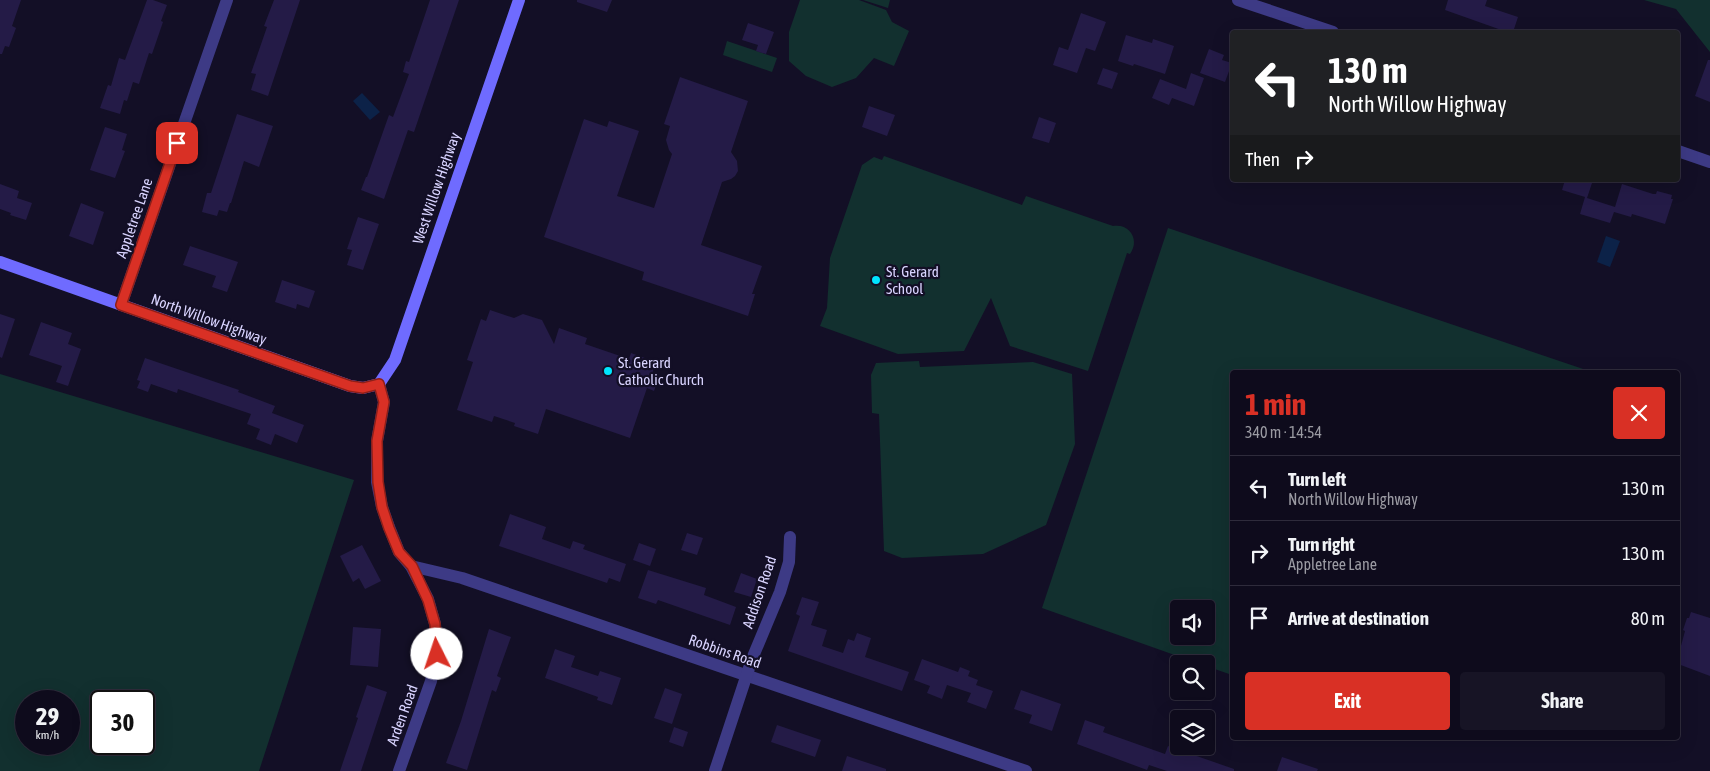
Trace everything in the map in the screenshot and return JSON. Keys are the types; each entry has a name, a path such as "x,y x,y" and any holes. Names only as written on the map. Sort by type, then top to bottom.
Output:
{"street":[{"name":"Appletree Lane","path":"121,305 227,0"},
{"name":"West Willow Highway","path":"379,384 394,360 519,0"},
{"path":"1238,0 1327,30"},
{"path":"1680,152 1710,162"},
{"name":"North Willow Highway","path":"0,262 350,386 363,388 379,384"},
{"name":"Arden Road","path":"379,384 384,402 377,441 378,482 389,528 399,552 412,566 428,600 435,624 437,654 431,681 399,771"},
{"name":"Addison Road","path":"715,771 752,659 780,592 789,562 790,537"},
{"name":"Robbins Road","path":"412,566 462,578 1026,771"}],"green space":[{"path":"800,0 859,0 886,10 892,22 909,31 894,66 874,58 856,78 832,87 806,76 789,61 789,32"},
{"path":"863,0 890,0 888,8"},
{"path":"1644,0 1710,0 1710,52 1676,9"},
{"path":"727,41 777,58 772,72 723,55"},
{"path":"884,156 1022,205 1026,196 1113,226 1124,227 1132,234 1133,249 1130,254 1127,253 1088,371 1010,346 991,298 964,351 898,354 820,326 827,308 830,258 862,165 874,157 882,160"},
{"path":"1168,228 1586,370 1230,370 1230,674 1215,669 1215,655 1175,655 1042,608"},
{"path":"919,361 920,367 1033,362 1072,374 1075,444 1046,525 983,554 902,558 884,551 879,414 872,413 871,375 876,363"},
{"path":"0,374 354,480 259,771 0,771"}],"water":[{"path":"362,93 380,112 370,120 353,101"},
{"path":"1606,236 1620,241 1610,267 1597,262"}],"building":[{"path":"0,0 21,0 12,26 16,28 9,47 5,46 2,54 0,54"},
{"path":"147,0 167,5 152,54 149,53 139,84 133,82 127,101 124,100 120,114 100,108 108,85 111,86 119,58 125,60"},
{"path":"274,0 300,0 268,96 251,90 256,74 251,73 267,27 264,26"},
{"path":"430,0 459,0 414,132 408,130 384,199 361,190 389,115 393,117 409,74 403,72 406,61 409,62"},
{"path":"577,0 612,0 607,12 577,2"},
{"path":"1448,0 1487,0 1485,6 1518,17 1514,30 1501,30 1445,10"},
{"path":"1081,13 1106,22 1095,51 1086,48 1077,73 1053,65 1059,47 1068,50"},
{"path":"748,23 774,32 766,54 756,51 758,45 742,40"},
{"path":"1126,35 1152,43 1153,39 1174,46 1165,74 1118,61"},
{"path":"1209,49 1224,55 1222,60 1230,62 1225,82 1200,73"},
{"path":"1708,60 1710,60 1710,102 1695,96"},
{"path":"1103,68 1118,73 1112,89 1097,84"},
{"path":"1191,73 1204,78 1194,106 1172,98 1169,105 1152,98 1160,79 1186,89"},
{"path":"680,77 748,101 731,152 737,161 738,171 731,179 722,182 701,245 762,266 752,294 755,294 748,316 642,280 644,272 544,237 584,119 607,127 609,121 639,131 617,196 654,208 672,154 666,140 670,126 664,124"},
{"path":"869,106 895,115 887,136 862,127"},
{"path":"237,114 273,126 259,167 244,161 227,212 219,210 217,216 202,212 207,193 211,193"},
{"path":"1039,117 1056,123 1049,143 1032,138"},
{"path":"105,127 127,134 122,150 125,151 115,178 90,170"},
{"path":"1564,182 1592,182 1587,198 1615,207 1622,184 1653,194 1656,194 1657,191 1672,195 1671,199 1673,199 1665,224 1632,214 1631,217 1614,212 1610,223 1580,214 1585,197 1562,190"},
{"path":"0,184 19,191 17,198 32,203 26,220 10,215 11,213 0,209"},
{"path":"81,203 104,212 93,245 69,236"},
{"path":"358,217 379,224 363,270 347,265 352,250 347,249"},
{"path":"190,246 238,262 227,292 212,287 216,276 183,265"},
{"path":"282,280 315,291 309,308 297,304 296,309 275,302"},
{"name":"St. Gerard Catholic Church","path":"490,310 514,318 523,314 542,320 554,344 559,328 587,338 585,344 629,359 631,353 656,362 652,374 659,377 654,391 647,388 630,438 546,409 538,434 514,426 515,423 494,416 492,422 457,410 473,362 467,360 481,319 486,321"},
{"path":"0,314 15,319 2,358 0,357"},
{"path":"41,322 72,333 68,344 81,349 68,386 56,382 62,366 29,355"},
{"path":"145,358 239,390 238,392 275,406 272,413 304,425 297,443 275,434 271,445 256,439 260,429 247,424 251,414 178,389 177,393 151,384 148,392 137,388 140,381 137,380"},
{"path":"510,514 546,527 542,539 570,549 573,541 585,545 583,549 626,564 620,582 609,578 607,583 499,546"},
{"path":"687,533 703,538 697,555 681,550"},
{"path":"639,543 656,549 650,566 633,560"},
{"path":"362,545 381,581 365,589 359,578 353,582 340,556"},
{"path":"648,570 706,588 704,595 736,607 730,625 658,600 656,604 638,598"},
{"path":"741,573 757,579 751,597 734,592"},
{"path":"802,597 819,602 811,625 827,630 822,646 843,653 848,639 854,641 857,633 871,638 865,657 909,672 902,691 788,651 800,616 796,614"},
{"path":"1691,612 1710,618 1710,676 1680,665 1680,650 1685,631 1683,630 1687,618 1689,618"},
{"path":"353,627 381,629 378,667 350,665"},
{"path":"489,629 511,637 497,676 501,678 496,692 492,690 467,770 446,763"},
{"path":"555,649 575,656 571,667 598,676 600,671 621,678 612,705 597,700 598,697 545,678"},
{"path":"922,659 958,672 960,667 970,671 968,676 978,680 976,685 993,691 986,709 967,702 971,693 947,685 942,699 927,693 930,686 914,680"},
{"path":"367,685 387,692 361,771 340,771 358,718 356,717"},
{"path":"665,688 682,694 672,724 654,718"},
{"path":"1021,690 1061,704 1052,731 1029,723 1032,715 1014,709"},
{"path":"1085,720 1105,727 1103,732 1165,754 1168,746 1170,747 1170,755 1194,755 1234,769 1234,771 1167,771 1149,765 1147,770 1077,744"},
{"path":"777,725 821,740 815,757 771,742"},
{"path":"674,727 688,732 683,747 669,742"},
{"path":"847,756 886,769 886,771 842,771"},
{"path":"1282,757 1318,769 1317,771 1277,771"}],"place":[{"name":"St. Gerard School","path":"876,280"},
{"name":"St. Gerard Catholic Church","path":"608,371"}],"route":[{"path":"177,143 121,305 350,386 363,388 379,384 384,402 377,441 378,482 382,507 399,552 412,566 428,600 435,624 437,654"}]}
